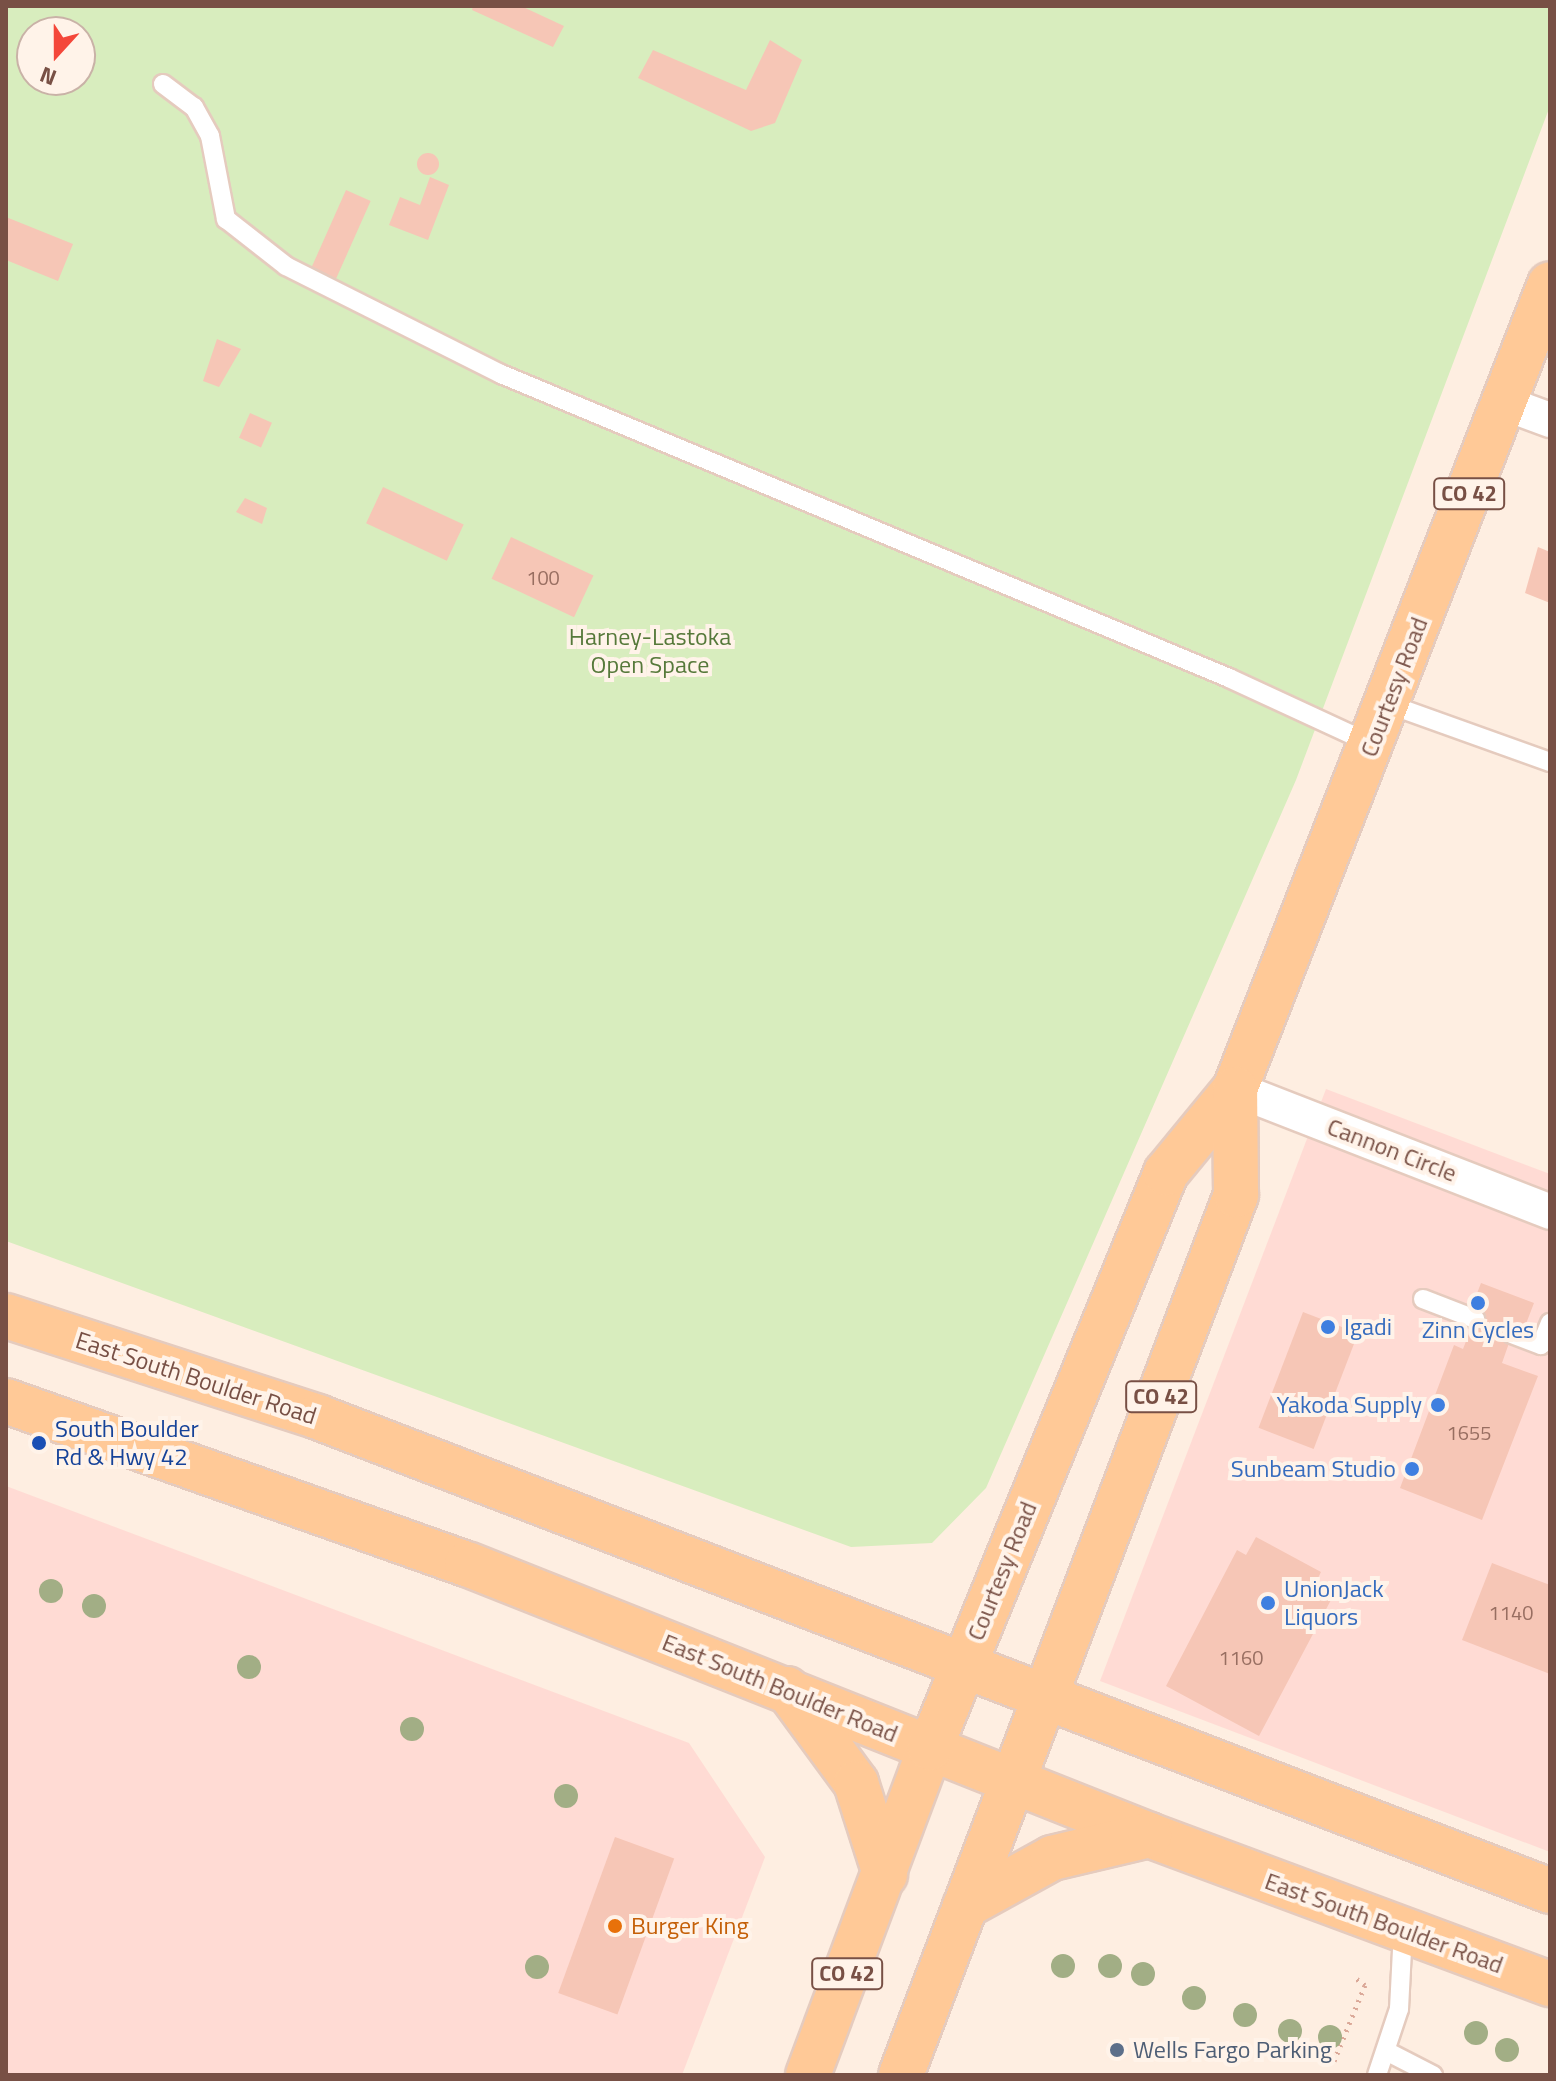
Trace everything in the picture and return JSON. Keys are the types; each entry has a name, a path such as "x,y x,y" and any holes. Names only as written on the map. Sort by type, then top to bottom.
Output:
{"main road":[{"name":"Courtesy Road","path":"808,2075 930,1748 1166,1173 1235,1089 1550,284"},
{"name":"Courtesy Road","path":"901,2075 1236,1195 1235,1089"},
{"name":"East South Boulder Road","path":"6,1316 318,1417 963,1667 1549,1889"},
{"name":"East South Boulder Road","path":"6,1401 467,1564 1149,1835 1550,1984"},
{"path":"787,1689 856,1783 885,1874"},
{"path":"965,1906 1052,1858 1149,1835"}],"street":[{"path":"1504,403 1550,420"},
{"name":"Cannon Circle","path":"1235,1089 1550,1212"}],"lane":[{"path":"163,84 194,107 210,136 226,219 286,266 501,374 1229,678 1372,744"},
{"path":"1388,704 1550,762"},
{"path":"1423,1299 1475,1319"},
{"path":"1512,1334 1541,1345 1550,1323"},
{"path":"1377,2075 1399,2009 1403,1931"},
{"path":"1386,2051 1433,2075"}],"path":[{"path":"1334,2061 1365,1985 1354,1977"}],"shaded area":[{"path":"1326,1089 1550,1174 1550,1852 1100,1681"},
{"path":"6,1486 689,1743 765,1857 682,2075 6,2075"}],"green space":[{"name":"Harney-Lastoka Open Space","path":"6,6 1550,6 1550,106 1296,780 986,1488 932,1543 851,1547 6,1241"}],"building":[{"path":"473,6 521,6 564,26 553,47 472,10"},
{"path":"770,40 802,60 775,123 751,131 638,78 653,50 746,90"},
{"path":"428,153 436,156 439,164 436,172 428,175 420,172 417,164 420,156"},
{"path":"430,177 449,185 428,240 389,225 400,197 420,205"},
{"path":"346,190 371,201 336,280 311,269"},
{"path":"6,217 73,244 58,281 6,260"},
{"path":"217,339 241,349 219,387 203,381"},
{"path":"250,413 272,423 261,447 239,438"},
{"path":"383,487 464,525 447,561 366,523"},
{"path":"245,498 267,508 262,524 236,512"},
{"path":"511,537 593,575 574,617 492,579"},
{"path":"1538,547 1550,552 1550,603 1525,593"},
{"path":"1481,1283 1534,1303 1524,1329 1515,1326 1502,1363 1538,1376 1482,1520 1400,1488 1454,1345 1463,1349 1478,1311 1471,1309"},
{"path":"1303,1312 1358,1333 1314,1449 1259,1428"},
{"path":"1256,1537 1321,1572 1313,1588 1332,1598 1259,1736 1166,1686 1237,1550 1246,1555"},
{"path":"1492,1563 1550,1585 1550,1674 1462,1640"},
{"name":"Burger King","path":"615,1837 674,1859 617,2015 558,1993"}],"place":[{"name":"Zinn Cycles","path":"1478,1303"},
{"name":"Igadi","path":"1328,1327"},
{"name":"Yakoda Supply","path":"1438,1405"},
{"name":"South Boulder Rd & Hwy 42","path":"39,1443"},
{"name":"Sunbeam Studio","path":"1412,1469"},
{"name":"UnionJack Liquors","path":"1268,1603"},
{"name":"Burger King","path":"615,1926"},
{"name":"Wells Fargo Parking","path":"1117,2050"}]}
